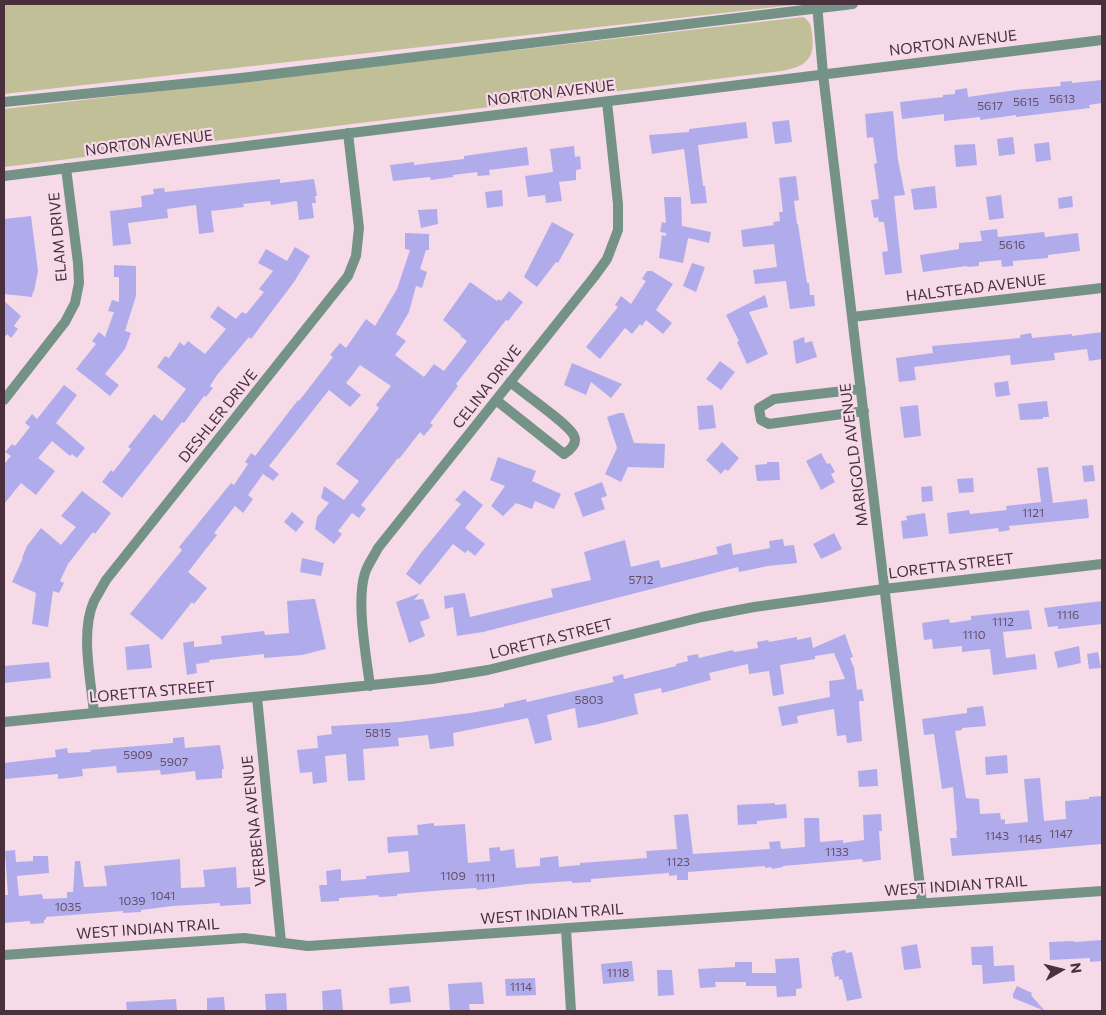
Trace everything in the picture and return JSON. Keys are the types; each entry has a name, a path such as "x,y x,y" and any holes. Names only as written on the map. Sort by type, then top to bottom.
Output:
{"street":[{"path":"4,102 241,78 817,6 853,4"},
{"name":"MARIGOLD AVENUE","path":"817,6 823,74 922,903"},
{"name":"NORTON AVENUE","path":"4,176 1102,40"},
{"name":"CELINA DRIVE","path":"370,686 361,604 365,571 378,548 607,258 616,237 618,204 607,102"},
{"name":"DESHLER DRIVE","path":"94,713 88,640 90,614 106,580 348,276 356,256 359,228 348,133"},
{"name":"ELAM DRIVE","path":"4,400 65,322 75,303 78,263 66,168"},
{"name":"HALSTEAD AVENUE","path":"852,317 1102,288"},
{"path":"496,400 564,454 574,446 574,435 566,425 510,382"},
{"path":"861,389 774,399 760,408 761,420 769,424 864,411"},
{"name":"LORETTA STREET","path":"4,722 432,679 488,670 754,607 884,589 1102,564"},
{"name":"VERBENA AVENUE","path":"257,697 281,942"},
{"name":"WEST INDIAN TRAIL","path":"4,955 244,938 308,946 1102,890"},
{"path":"566,929 571,1011"}],"green space":[{"path":"4,4 803,4 4,94"},
{"path":"803,17 809,22 811,29 813,43 810,56 802,64 781,71 4,167 4,109"}],"building":[{"path":"1102,80 1102,103 1089,105 1090,108 980,120 980,117 944,121 944,114 902,119 900,102 943,97 943,95 955,94 955,90 967,88 968,97 1061,86 1060,82 1072,81 1072,83"},
{"path":"893,111 898,160 905,195 894,196 902,273 885,275 882,252 888,251 884,222 879,222 878,217 874,218 871,200 879,199 874,164 877,163 873,137 867,138 865,114"},
{"path":"789,120 792,142 775,144 772,122"},
{"path":"746,122 748,138 698,145 707,203 691,204 684,149 652,154 649,135 689,132 689,129"},
{"path":"1013,137 1015,154 999,156 997,139"},
{"path":"1049,142 1051,160 1036,162 1034,144"},
{"path":"975,144 977,165 956,167 954,145"},
{"path":"574,146 575,157 580,156 581,169 576,170 576,180 559,182 562,201 546,203 545,195 528,197 525,176 553,172 550,149"},
{"path":"527,147 529,165 489,170 490,175 478,176 477,172 431,180 430,177 393,181 390,165 414,162 414,165 464,159 464,156"},
{"path":"796,176 799,200 794,201 797,224 807,283 809,283 810,295 814,295 815,306 790,309 786,281 755,284 753,270 777,267 774,244 743,247 741,230 774,225 773,222 780,221 779,212 783,212 779,178"},
{"path":"280,179 280,183 314,179 317,196 315,196 316,203 312,203 314,218 299,220 297,201 271,205 270,201 243,204 244,207 211,211 214,232 199,234 196,205 167,209 168,218 128,223 131,244 113,246 110,211 142,207 141,196 154,194 153,189 164,188 165,192"},
{"path":"935,186 937,208 914,210 911,189"},
{"path":"502,190 503,206 487,208 485,192"},
{"path":"1001,195 1004,218 989,220 986,197"},
{"path":"1072,196 1073,207 1059,209 1058,198"},
{"path":"664,197 681,197 682,226 711,232 709,243 688,238 683,263 659,258 662,235 666,236 666,233 660,232 662,222 666,223"},
{"path":"437,209 438,224 421,228 418,210"},
{"path":"31,216 38,271 34,292 32,297 4,294 4,219"},
{"path":"552,222 574,234 558,263 556,262 537,287 524,277"},
{"path":"997,229 998,237 1044,232 1045,237 1078,233 1080,251 1048,255 1048,258 1013,261 1013,266 1002,267 1001,260 979,262 979,266 923,272 920,255 959,249 959,243 982,241 980,231"},
{"path":"405,233 429,234 429,250 426,250 420,269 427,272 422,288 416,286 409,312 396,334 406,341 395,355 424,377 434,364 444,371 467,341 443,320 470,282 497,301 499,299 501,301 509,291 523,302 508,321 506,320 456,384 458,386 430,423 433,425 424,436 420,432 361,505 366,509 359,518 352,513 338,531 342,534 334,544 315,529 317,517 329,503 321,498 324,486 344,500 359,481 336,464 379,408 376,405 391,386 360,365 346,383 361,395 350,407 329,390 269,466 279,474 273,481 263,474 248,495 253,499 243,513 235,506 214,533 217,535 188,572 207,588 194,604 192,602 162,640 130,614 182,550 179,547 231,483 234,485 248,464 245,462 251,453 255,456 333,357 330,355 340,343 346,348 366,319 375,326 397,289 410,250 405,249"},
{"path":"295,247 310,256 294,282 251,339 249,337 217,375 210,386 213,388 206,397 204,396 184,423 182,422 122,498 102,482 111,470 113,472 131,449 128,447 154,414 162,421 186,389 157,367 165,356 169,358 180,342 184,346 188,341 205,354 226,329 210,317 218,306 236,319 242,312 246,314 264,292 259,289 273,271 258,263 266,249 287,261"},
{"path":"692,263 705,267 696,292 683,286"},
{"path":"114,265 136,266 136,296 125,331 131,333 125,349 105,374 119,385 110,396 76,369 96,344 92,341 99,332 105,337 114,312 108,311 112,300 119,302 119,277 114,277"},
{"path":"647,271 652,271 673,284 656,310 672,323 663,334 646,320 632,334 625,328 600,359 586,347 618,307 615,305 621,296 631,304 646,281 642,279"},
{"path":"765,295 768,307 749,312 768,354 747,364 737,342 739,341 726,315"},
{"path":"4,301 21,316 14,326 18,329 11,338 7,334 4,338"},
{"path":"1102,332 1102,359 1089,361 1087,349 1054,353 1055,360 1011,365 1010,355 914,367 916,380 899,382 896,358 933,353 932,346 1020,338 1020,335 1031,333 1032,338"},
{"path":"804,337 805,343 812,341 817,357 796,364 793,341"},
{"path":"720,361 735,372 721,390 706,379"},
{"path":"572,363 622,384 611,398 591,382 586,395 564,385"},
{"path":"1008,381 1010,395 996,397 994,383"},
{"path":"64,385 77,395 56,423 85,448 77,458 72,454 70,456 52,441 38,458 55,471 36,495 21,483 4,504 4,464 11,456 5,452 12,444 15,446 30,427 25,423 32,414 37,419"},
{"path":"1047,401 1049,417 1020,420 1018,404"},
{"path":"713,405 716,428 699,430 697,406"},
{"path":"918,405 921,436 904,438 900,407"},
{"path":"624,413 634,443 665,444 664,468 628,467 621,482 605,474 617,448 607,417"},
{"path":"722,442 739,458 728,471 725,469 721,474 706,460"},
{"path":"821,453 827,464 830,463 835,472 831,474 835,482 821,490 806,461"},
{"path":"498,457 536,471 532,481 561,494 554,509 535,501 532,509 516,503 503,516 491,506 505,486 490,480"},
{"path":"767,462 779,462 780,480 757,481 755,465 767,464"},
{"path":"1093,465 1095,481 1084,482 1082,466"},
{"path":"1048,467 1053,503 1087,499 1089,518 1009,526 1010,530 999,532 998,528 949,534 947,513 969,510 970,514 1007,510 1006,506 1041,502 1037,468"},
{"path":"973,478 974,492 959,493 957,479"},
{"path":"602,482 607,496 601,498 605,509 583,517 574,493"},
{"path":"932,486 933,501 922,502 921,487"},
{"path":"464,490 483,505 465,528 485,544 475,556 468,550 465,553 453,544 420,585 406,574 461,504 455,500"},
{"path":"82,491 111,513 95,534 93,532 68,564 60,581 64,583 59,593 53,591 48,627 32,624 36,593 12,582 27,546 41,528 61,545 76,527 61,516"},
{"path":"292,512 304,522 296,532 284,522"},
{"path":"925,513 928,536 903,539 901,521 907,520 906,516"},
{"path":"834,533 842,549 821,559 813,544"},
{"path":"783,539 784,546 794,545 797,563 739,572 738,567 483,632 457,636 453,607 445,609 444,596 465,593 470,617 553,597 551,589 591,580 584,552 625,540 631,567 659,560 661,568 718,554 716,547 731,543 733,555 770,548 769,541"},
{"path":"302,558 324,563 321,576 300,572"},
{"path":"420,593 414,600 423,599 430,618 420,622 425,636 409,643 396,602"},
{"path":"315,599 326,649 302,655 264,658 264,654 209,660 210,662 196,664 197,673 187,675 183,643 194,641 194,647 222,644 221,636 264,631 265,635 289,633 287,601"},
{"path":"1102,601 1102,624 1058,629 1058,626 1048,627 1044,608"},
{"path":"1029,610 1032,629 1003,632 1006,658 1035,654 1037,669 993,675 990,649 962,652 962,646 933,649 932,639 924,640 922,623 949,619 950,623 971,620 971,616"},
{"path":"845,634 853,657 850,658 854,668 857,690 862,689 864,701 859,701 862,741 847,743 846,735 837,736 834,709 797,716 798,723 782,726 778,707 830,697 829,681 845,679 834,653 815,656 815,659 780,665 784,694 773,696 769,671 749,674 748,664 709,673 711,680 662,693 661,688 634,694 638,714 599,724 578,728 575,708 547,715 552,740 535,744 528,718 453,733 454,746 430,749 428,735 398,738 399,746 363,749 365,780 348,781 346,754 325,756 327,782 313,784 312,772 300,773 297,750 318,748 317,736 332,734 331,726 400,722 504,707 504,704 526,699 527,702 614,682 612,677 623,674 624,679 676,666 676,664 688,661 687,656 698,654 699,658 733,650 734,652 758,648 757,642 797,637 797,640 811,637 813,648"},
{"path":"149,644 152,668 127,670 125,647"},
{"path":"1079,646 1081,663 1058,668 1054,652"},
{"path":"1098,652 1101,668 1089,669 1087,654"},
{"path":"49,662 51,678 4,683 4,666"},
{"path":"983,706 986,726 962,728 962,730 955,731 966,798 979,799 980,814 1000,813 1001,820 1005,819 1005,824 1028,822 1024,779 1040,778 1044,821 1066,819 1065,801 1102,796 1102,844 952,856 950,838 957,838 953,787 942,789 934,734 924,735 922,719 967,713 967,708"},
{"path":"184,737 185,748 220,745 224,769 222,769 222,778 196,780 195,771 161,775 160,770 117,773 116,766 82,769 83,776 76,777 58,779 58,774 4,779 4,763 56,757 55,750 67,748 68,753 91,752 90,750 173,743 173,738"},
{"path":"1007,755 1008,773 986,775 985,757"},
{"path":"877,769 878,786 859,787 858,771"},
{"path":"775,803 775,805 786,804 787,818 757,821 757,824 738,825 737,805"},
{"path":"688,814 693,854 770,849 769,842 780,841 781,849 805,847 804,818 819,818 820,842 843,840 843,843 864,840 863,815 881,814 882,831 879,831 881,860 863,862 862,859 783,866 772,869 771,867 765,868 765,866 688,872 688,880 677,880 677,875 669,876 669,873 591,879 591,882 572,883 572,881 477,890 476,888 397,894 397,896 379,897 378,895 339,898 339,901 321,902 319,885 327,885 326,871 341,869 341,881 366,879 366,876 410,872 408,851 388,853 387,837 418,835 417,825 434,823 434,826 465,824 468,863 490,861 489,848 500,847 500,851 514,849 516,868 540,866 540,858 558,856 559,867 580,865 580,863 647,858 646,851 677,849 674,815"},
{"path":"15,850 16,862 33,861 33,856 48,856 49,873 17,876 19,896 42,894 43,899 67,898 67,892 73,892 75,861 80,861 84,887 107,886 104,866 180,859 181,888 205,887 203,870 236,867 237,888 250,887 251,904 220,906 220,903 173,906 141,910 141,912 123,913 123,911 46,917 44,923 30,924 30,921 4,923 4,895 8,895 5,851"},
{"path":"1102,940 1102,961 1090,962 1090,958 1050,960 1049,942"},
{"path":"917,944 921,968 904,970 901,947"},
{"path":"993,946 994,966 1014,965 1015,981 983,984 982,965 972,965 971,947"},
{"path":"845,950 846,953 852,952 862,998 847,1001 842,979 839,980 839,976 835,977 831,957 833,956 832,953"},
{"path":"799,958 802,988 796,989 796,996 777,997 776,986 746,986 746,982 715,982 716,987 700,988 698,969 735,967 735,962 752,962 752,973 776,973 775,959"},
{"path":"632,961 634,981 603,984 601,964"},
{"path":"657,970 672,970 674,995 658,996"},
{"path":"535,978 536,995 506,996 505,979"},
{"path":"482,982 484,1004 469,1004 470,1011 450,1011 448,984"},
{"path":"409,986 411,1002 390,1004 389,988"},
{"path":"1017,986 1032,993 1031,995 1045,1011 1013,998"},
{"path":"341,989 343,1011 323,1011 322,991"},
{"path":"286,993 287,1011 266,1011 265,994"},
{"path":"224,997 225,1011 207,1011 207,998"},
{"path":"176,999 177,1011 127,1011 126,1002"}]}
